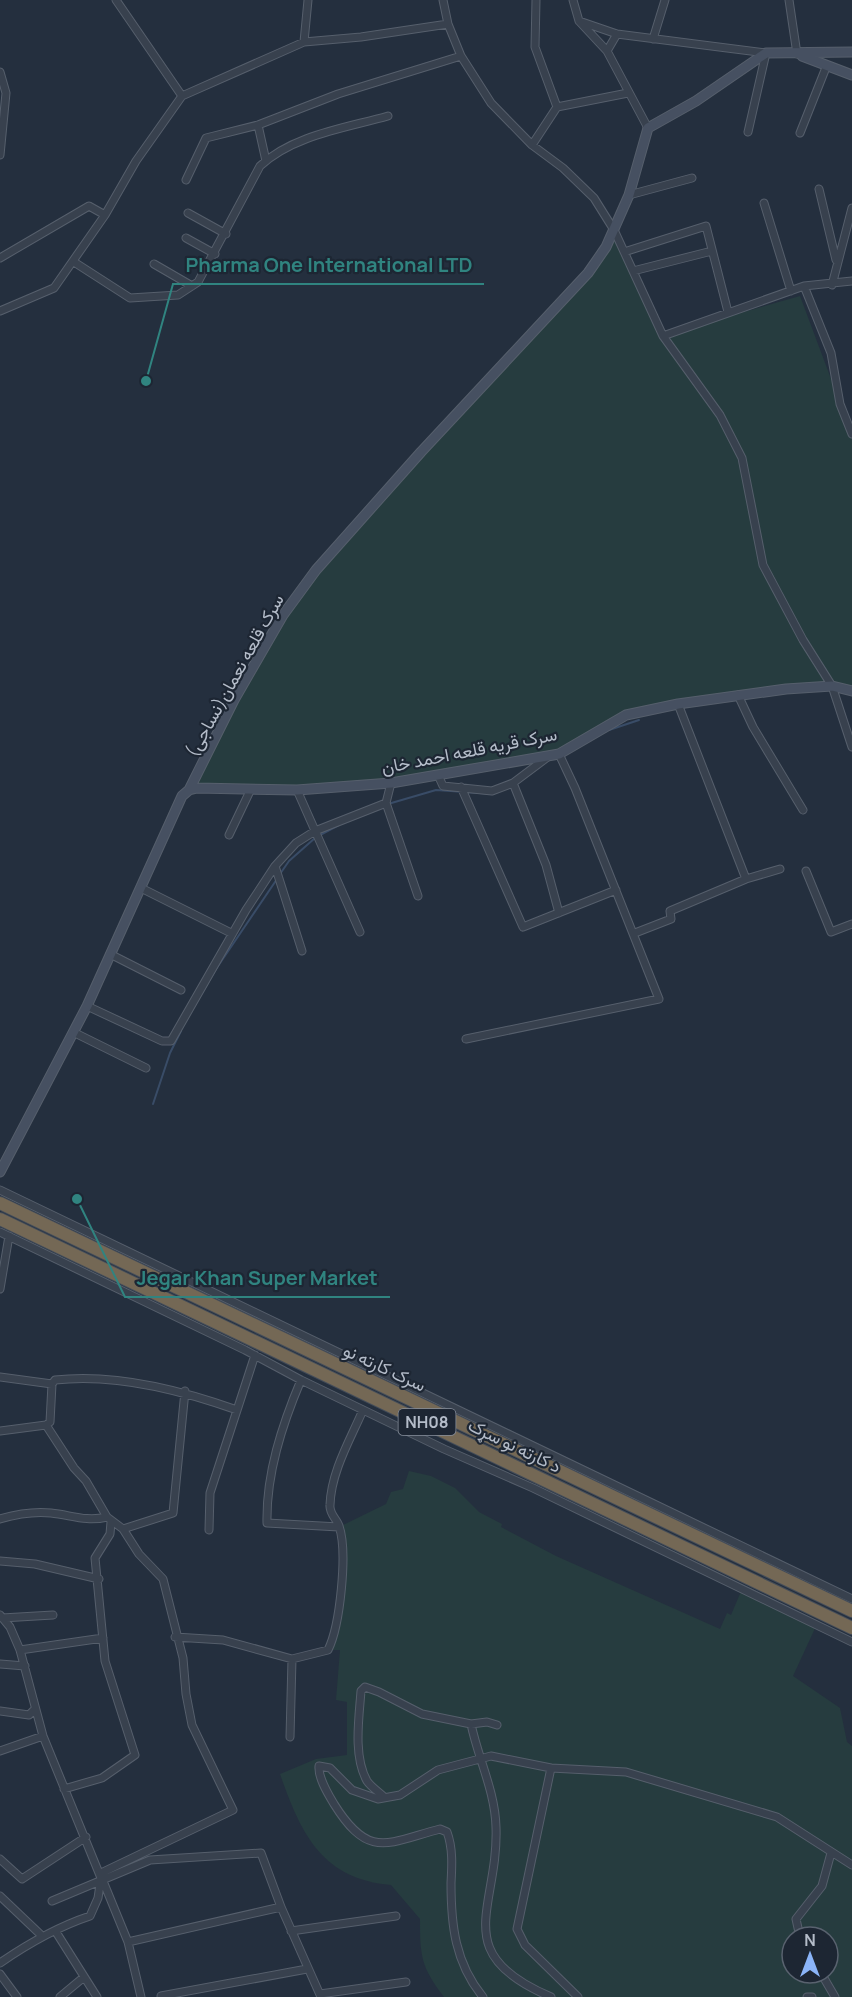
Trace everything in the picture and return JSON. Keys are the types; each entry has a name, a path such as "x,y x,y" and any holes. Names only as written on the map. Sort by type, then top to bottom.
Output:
{"highway":[{"name":"سرک کارته نو","path":"0,1203 852,1611"},
{"path":"24,1231 31,1218"},
{"name":"د کارته نو سړک","path":"0,1219 103,1275 392,1405 852,1628"},
{"path":"718,1564 723,1550"}],"street":[{"path":"117,0 182,96"},
{"path":"304,42 308,0"},
{"path":"443,0 448,24 461,56 491,104 532,146 563,168 594,198 614,230 663,336 720,414 742,458 763,565 803,640 832,686 852,747"},
{"path":"536,0 536,46 557,107"},
{"path":"573,0 579,21 607,51 648,128"},
{"path":"653,39 665,0"},
{"path":"789,0 797,54"},
{"path":"579,21 617,34 766,53 852,52"},
{"path":"0,311 54,288 105,215 136,161 182,96 304,42 448,24"},
{"path":"607,51 617,34"},
{"path":"614,230 629,195 648,128 696,100 766,53"},
{"path":"748,132 766,53"},
{"path":"797,54 852,75"},
{"path":"186,180 206,138 258,125 338,94 461,56"},
{"path":"800,133 827,65"},
{"path":"0,72 6,93 0,155"},
{"path":"532,146 557,107 628,93"},
{"path":"74,262 130,298 178,295 198,282 261,166 266,161 303,139 388,116"},
{"path":"258,125 266,161"},
{"path":"629,195 692,178"},
{"path":"819,189 837,262"},
{"path":"764,203 791,291"},
{"path":"0,258 88,206 105,215"},
{"path":"832,285 852,208"},
{"path":"188,213 225,234"},
{"path":"624,252 706,226 728,312"},
{"name":"سرک قلعه نعمان(نساجی)","path":"0,1172 87,1006 182,796 189,790 234,700 283,615 316,570 421,452 588,273 614,230"},
{"path":"186,238 214,254"},
{"path":"633,271 712,251"},
{"path":"154,264 192,286"},
{"path":"663,336 804,286 832,285 852,281"},
{"path":"804,286 831,353 840,404 852,434"},
{"name":"سرک قریه قلعه احمد خان","path":"189,790 197,788 297,790 391,783 555,754 626,715 678,704 738,695 832,686 852,691"},
{"path":"738,695 753,727 803,810"},
{"path":"678,704 746,879"},
{"path":"438,775 443,786 492,791 513,783 555,754 635,933 659,999 466,1039"},
{"path":"391,783 386,803 418,896"},
{"path":"513,783 546,865 559,913"},
{"path":"461,787 523,927 616,890"},
{"path":"229,835 251,789"},
{"path":"297,790 307,807 315,831 360,932"},
{"path":"87,1006 162,1041 171,1041 231,933 275,866 296,843 315,831 386,803"},
{"path":"275,866 302,951"},
{"path":"635,933 671,919 670,912 746,879 780,869"},
{"path":"806,871 831,932 852,924"},
{"path":"141,888 231,933"},
{"path":"110,954 182,990"},
{"path":"73,1032 146,1068"},
{"path":"0,1190 852,1599"},
{"path":"0,1232 103,1275 301,1380 533,1488 852,1642"},
{"path":"0,1289 9,1236"},
{"path":"209,1530 210,1492 255,1355"},
{"path":"0,1377 51,1384"},
{"path":"0,1431 46,1425 50,1422 51,1384 55,1380 71,1378 185,1392 237,1410"},
{"path":"301,1380 278,1448 266,1498 267,1523 339,1527"},
{"path":"123,1529 174,1514 185,1392"},
{"path":"175,1637 224,1640 292,1659 328,1650 333,1640 343,1578 339,1527 330,1506 338,1467 363,1410"},
{"path":"46,1425 74,1468 86,1481 109,1520 110,1534 95,1558 99,1579 105,1660 135,1755 102,1778 64,1789"},
{"path":"0,1519 30,1512 53,1513 92,1521 109,1520 123,1529 139,1554 163,1579 175,1637 183,1658 186,1694 192,1725 233,1810 52,1901"},
{"path":"0,1561 35,1564 99,1579"},
{"path":"1,1617 53,1615"},
{"path":"1,1617 10,1627 21,1650 43,1736 128,1942 141,1997"},
{"path":"21,1650 103,1638"},
{"path":"290,1737 292,1659"},
{"path":"0,1664 25,1666"},
{"path":"384,1797 368,1782 361,1767 359,1720 361,1691 365,1687 380,1692 422,1714 471,1724 487,1722 497,1725"},
{"path":"0,1711 29,1715 35,1709"},
{"path":"471,1724 481,1757 496,1827 486,1906 489,1951 509,1973 534,1990 551,1997"},
{"path":"0,1751 43,1736"},
{"path":"483,1997 461,1965 456,1943 451,1918 452,1857 447,1832 440,1829 384,1844 362,1838 341,1815 329,1795 319,1766 330,1768 352,1790 378,1799 400,1796 438,1770 481,1757 507,1758 551,1768 626,1772 777,1817 812,1837 831,1853 852,1864"},
{"path":"551,1768 517,1929 525,1945 578,1997"},
{"path":"0,1859 22,1879 86,1837"},
{"path":"102,1877 150,1860 261,1853 291,1932 320,1996 406,1982"},
{"path":"797,1925 796,1920 822,1886 831,1853"},
{"path":"0,1963 41,1935 56,1932 70,1923 90,1916 98,1898 102,1877"},
{"path":"0,1896 41,1935"},
{"path":"128,1942 281,1907"},
{"path":"291,1932 396,1916"},
{"path":"56,1932 97,1997"},
{"path":"161,1996 307,1969"},
{"path":"0,1974 17,1997"},
{"path":"60,1997 84,1977"},
{"path":"807,1997 812,1997"}],"green space":[{"path":"614,230 663,335 800,296 852,435 852,691 832,686 626,715 559,754 391,783 189,790 234,700 316,570 588,273"},
{"path":"409,1471 431,1476 455,1488 479,1512 502,1524 501,1527 556,1556 720,1629 727,1613 731,1615 742,1589 817,1624 793,1676 840,1708 847,1742 852,1746 852,1997 444,1997 423,1961 420,1919 391,1885 367,1881 348,1874 331,1863 318,1850 296,1816 280,1774 316,1759 347,1755 347,1702 336,1700 340,1650 328,1650 343,1578 339,1527 386,1504 391,1492 403,1489"}],"waterway":[{"path":"609,730 639,720"},
{"path":"388,804 436,790 494,794"},
{"path":"320,835 339,825"},
{"path":"280,874 289,861 315,838"},
{"path":"189,1015 216,969 277,879"},
{"path":"153,1104 170,1053 181,1031"}],"place":[{"name":"Pharma One International LTD","path":"146,381"},
{"name":"Jegar Khan Super Market","path":"77,1199"}]}
